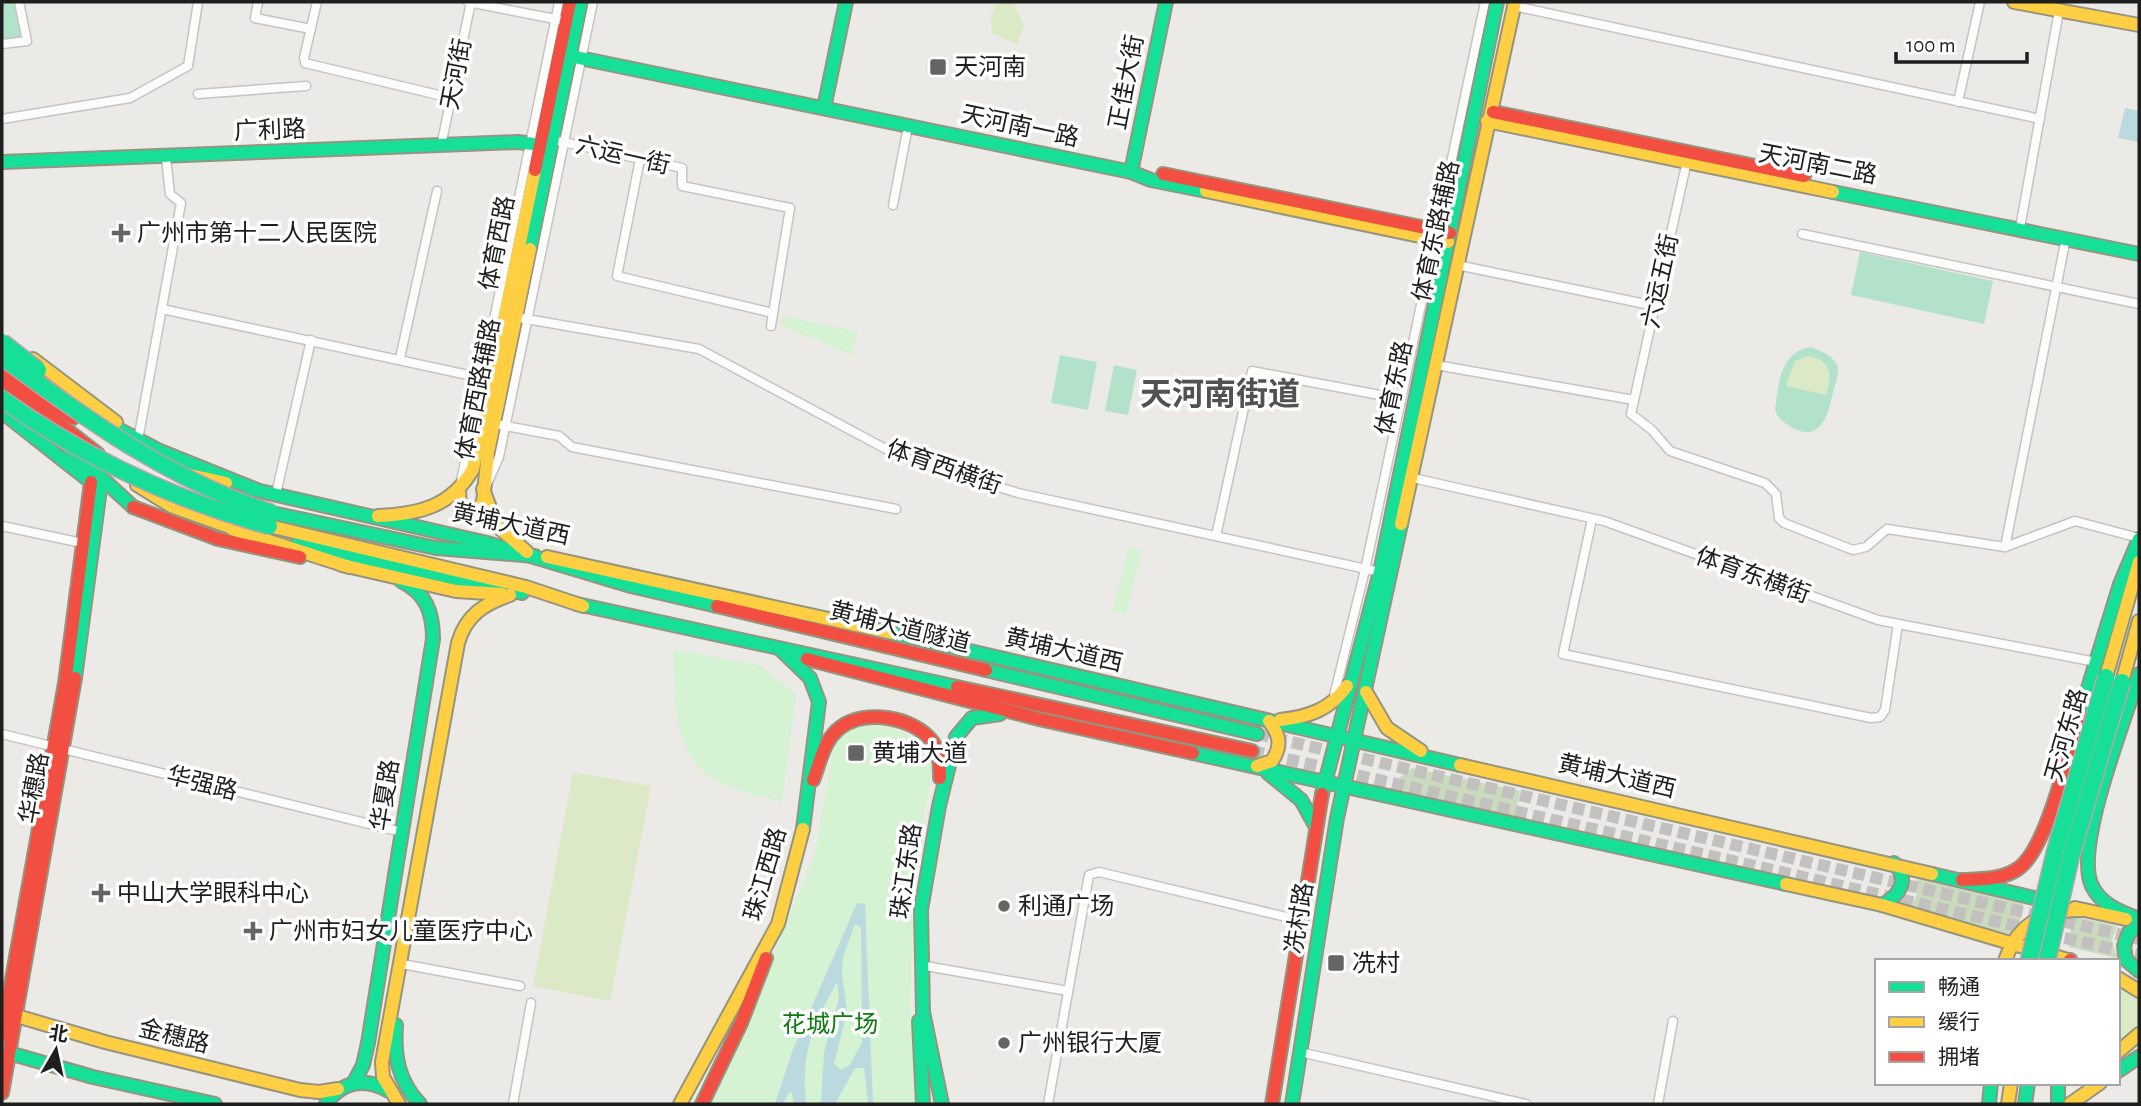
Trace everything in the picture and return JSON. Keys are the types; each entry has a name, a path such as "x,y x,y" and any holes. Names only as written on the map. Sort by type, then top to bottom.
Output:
{"main road":[{"name":"体育西路","path":"483,489 535,252 561,20 570,2"},
{"name":"体育西路","path":"459,489 476,459 486,379 519,220 575,57 581,2"},
{"path":"824,108 846,2"},
{"name":"正佳大街","path":"1131,172 1166,2"},
{"name":"体育东路","path":"1325,782 1335,736 1358,663 1372,571 1442,236 1497,2"},
{"path":"2014,2 2139,25"},
{"name":"体育东路","path":"1354,740 1515,4"},
{"name":"天河南一路","path":"575,57 1131,172 1151,180 1442,236"},
{"name":"天河南二路","path":"1490,117 1687,161 2139,246"},
{"name":"天河南二路","path":"1490,117 2021,225 2139,254"},
{"name":"广利路","path":"2,162 546,142"},
{"path":"2,336 138,441"},
{"path":"2,342 45,376 80,411"},
{"path":"2,350 74,403 138,441 257,490"},
{"path":"2,356 142,455 184,480 271,519 526,587 583,606"},
{"name":"黄埔大道西","path":"2,368 82,424 135,454 182,473 535,556 600,566 2139,922"},
{"path":"2,379 148,493 188,513 232,529 349,566"},
{"path":"2,393 75,453 133,507"},
{"path":"2,399 64,442 126,477 192,505 443,549 477,554 535,556"},
{"path":"2,412 96,485 133,507 218,539 477,595 518,592"},
{"name":"华穗路","path":"59,749 82,543 96,485"},
{"name":"华穗路","path":"2,1035 59,749 96,485"},
{"path":"459,489 458,505 471,513 481,506 483,489"},
{"path":"367,516 430,512 459,489"},
{"path":"483,489 492,521 501,535 535,556"},
{"path":"232,529 780,649 846,671 1039,719 1272,761 1280,748 1278,731 1269,720"},
{"path":"1962,880 2001,878 2020,870 2033,856 2042,835 2125,566 2139,538"},
{"name":"黄埔大道隧道","path":"535,556 631,586 1257,734"},
{"name":"天河东路","path":"2047,959 2114,680 2139,562"},
{"name":"华夏路","path":"326,1104 363,1065 369,1039 433,639 430,604 415,588 404,582 349,566"},
{"name":"华夏路","path":"394,1098 382,1068 458,643 462,627 474,612 493,601 518,592"},
{"name":"天河东路","path":"2029,959 2037,921 2114,680 2139,621"},
{"path":"433,639 440,634 449,634 458,643"},
{"name":"黄埔大道隧道","path":"780,649 1028,700 1254,758"},
{"name":"珠江西路","path":"680,1104 778,924 796,866 818,713 818,691 809,674 780,649"},
{"path":"1269,720 1306,716 1332,705 1343,692 1358,663"},
{"path":"2139,674 2089,847 2087,867 2090,881 2100,899 2107,906 2139,922 2129,932 2124,946 2126,960 2139,973"},
{"path":"1365,691 1379,720 1394,736 1440,760"},
{"name":"珠江东路","path":"942,1104 923,1012 921,910 939,806 956,737 965,724 989,714 1039,719"},
{"path":"807,797 834,732 849,721 868,717 915,728 932,741 940,760 939,806"},
{"name":"冼村路","path":"1292,1104 1344,786 1354,740"},
{"path":"1254,758 1325,782 1882,905 2063,959"},
{"path":"1254,758 1301,800 1315,825"},
{"name":"冼村路","path":"1272,1104 1289,1011 1299,920 1325,782"},
{"path":"2042,835 2043,844 2050,854 2068,862 2076,860 2089,847"},
{"path":"1882,905 1897,897 1903,887 1902,874 1893,863"},
{"path":"2005,959 2010,943 2030,923 2048,912 2083,910"},
{"path":"702,1104 749,1006 778,924"},
{"path":"920,965 923,1104"},
{"path":"2120,971 2139,973"},
{"path":"400,972 396,1059 402,1081 420,1104"},
{"path":"2120,979 2139,991"},
{"name":"华穗路","path":"2,1093 8,1014"},
{"name":"金穗路","path":"8,1014 302,1097 346,1085"},
{"path":"369,1039 386,1042"},
{"path":"2120,1067 2132,1046"},
{"path":"6,1052 93,1077 215,1104"},
{"name":"华夏路","path":"346,1085 374,1083 394,1098"},
{"path":"1989,1104 1991,1085"},
{"path":"2008,1104 2011,1085"},
{"path":"2025,1104 2028,1085"},
{"path":"2058,1085 2058,1104"},
{"path":"2070,1104 2097,1085"}],"street":[{"path":"2,44 27,41 19,2"},
{"path":"2,119 130,98 188,66 198,2"},
{"path":"258,2 255,18 311,29"},
{"path":"317,2 305,60 451,98"},
{"path":"470,2 561,20 559,2"},
{"name":"天河街","path":"441,146 470,2"},
{"path":"575,57 593,2"},
{"name":"体育东路辅路","path":"1332,705 1372,571 1401,399 1442,236 1485,2"},
{"path":"1958,102 1980,2"},
{"path":"1515,4 2040,119"},
{"path":"2021,225 2059,11"},
{"path":"198,94 306,86"},
{"path":"893,205 908,126"},
{"name":"六运一街","path":"546,142 682,168 682,186 790,208 773,313"},
{"path":"138,441 181,203 170,194 166,158"},
{"path":"640,159 617,276 773,313 771,326"},
{"name":"六运五街","path":"1634,400 1687,161"},
{"path":"400,358 437,191"},
{"path":"1802,234 2139,304"},
{"path":"2005,547 2066,238"},
{"path":"1457,265 1655,306"},
{"path":"162,309 400,358 486,379"},
{"name":"体育西横街","path":"521,318 699,348 899,456 1018,493 1372,571"},
{"path":"276,494 311,340"},
{"path":"1436,365 1634,400 1630,414 1652,430 1670,451 1772,488 1779,518 1791,527 1853,550 1866,547 1887,529 2005,547 2075,522 2139,538"},
{"path":"1216,536 1252,371 1401,399"},
{"path":"499,425 559,436 572,447 897,509"},
{"name":"体育东横街","path":"1413,478 1591,519 1878,620 2096,662"},
{"path":"1591,519 1563,654 1871,718 1880,717 1885,710 1898,624"},
{"path":"2,526 82,543"},
{"name":"华强路","path":"2,734 402,832"},
{"path":"1048,1104 1089,875 1099,872 1299,920"},
{"path":"920,965 1068,991"},
{"path":"400,972 520,986"},
{"path":"513,1104 531,1003"},
{"path":"1658,1104 1672,1021"},
{"path":"1300,1052 1527,1104"}],"green space":[{"path":"2,2 23,2 20,48 2,47"},
{"path":"997,2 1013,2 1024,26 1017,45 992,33 991,14"},
{"path":"1860,252 1993,281 1984,324 1851,295"},
{"path":"782,316 857,331 852,355 780,325"},
{"path":"1810,347 1822,351 1832,358 1838,368 1825,419 1815,430 1807,432 1799,431 1783,422 1775,409 1783,370 1792,355","holes":["1809,356 1817,358 1828,370 1826,395 1786,386 1795,361"]},
{"path":"1060,355 1097,362 1088,410 1051,403"},
{"path":"1809,356 1817,358 1828,370 1826,396 1786,386 1795,361"},
{"path":"1114,365 1137,370 1128,415 1105,411"},
{"path":"1128,547 1142,550 1126,615 1113,612"},
{"path":"673,649 759,665 796,694 782,802 725,785 707,775 694,761 679,727"},
{"name":"花城广场","path":"857,726 883,727 905,733 923,747 932,770 914,874 910,1009 936,1104 691,1104 765,975 814,857 834,744 847,730"},
{"path":"1412,768 1520,791 1515,817 1405,793 1400,777"},
{"path":"573,772 651,786 610,1001 533,986"},
{"path":"1917,879 2023,904 2017,936 1909,910 1917,895"},
{"path":"2072,916 2117,926 2112,940 2117,958 2069,947"},
{"path":"2120,977 2139,981 2139,1053 2120,1066"}],"water":[{"path":"2125,108 2139,111 2139,142 2118,138"},
{"path":"857,903 865,904 873,1104 868,1104 864,1068 855,1068 835,1104 821,1104 824,1052 839,998 837,982 810,1040 805,1069 806,1104 794,1104 792,1093 789,1092 783,1104 775,1104 792,1052","holes":["855,924 861,928 862,1042 850,1065 841,1070 834,1064 847,1012 842,973 843,957"]}],"tunnel":[{"path":"1257,734 2139,939"},
{"path":"1252,751 2030,929"},
{"path":"2047,934 2139,955"}],"traffic: fast":[{"path":"530,249 581,2"},
{"path":"824,108 846,2"},
{"path":"1131,172 1166,2"},
{"path":"1322,794 1380,572 1497,2"},
{"path":"570,56 1131,172 1151,180 1206,191"},
{"path":"2,162 518,142 541,145"},
{"path":"1833,192 2139,254"},
{"path":"2,342 38,370"},
{"path":"2,357 98,425 164,466 199,484 272,513"},
{"path":"2,399 65,440 130,475 198,503 269,526"},
{"path":"2,412 96,486"},
{"path":"103,421 160,451 257,490"},
{"path":"69,448 133,507"},
{"path":"75,678 100,489"},
{"path":"251,489 487,543 631,586 717,606"},
{"path":"272,513 436,548 535,556"},
{"path":"1292,1104 1337,818 1401,524"},
{"path":"2080,714 2120,584 2139,539"},
{"path":"297,544 522,593"},
{"path":"354,1082 363,1065 368,1043 433,639 432,620 426,604 417,591 401,581"},
{"path":"577,604 957,687"},
{"path":"892,633 1460,765"},
{"path":"780,649 810,678 819,702 803,829"},
{"path":"986,670 1257,734"},
{"path":"2139,674 2095,813 2088,867 2096,893 2112,907 2139,919"},
{"path":"2029,959 2055,852 2106,677"},
{"path":"2047,959 2071,856 2122,682"},
{"path":"942,1104 923,1012 921,910 939,806 956,737 972,718 1000,714"},
{"path":"1193,753 1786,884"},
{"path":"1268,773 1301,800 1315,825"},
{"path":"1882,905 1894,897 1901,887 1901,875 1894,863"},
{"path":"1932,874 2051,902"},
{"path":"2139,927 2129,932 2124,946 2126,960 2139,971"},
{"path":"919,1021 923,1104"},
{"path":"396,1025 399,1068 407,1086 420,1104"},
{"path":"2,1051 93,1077 215,1104"},
{"path":"2120,1070 2139,1057"},
{"path":"326,1104 339,1090 354,1084 371,1084 389,1091"},
{"path":"1989,1104 1991,1085"},
{"path":"2025,1104 2028,1085"},
{"path":"2058,1085 2058,1104"}],"traffic: slow":[{"path":"1401,524 1515,2"},
{"path":"2014,2 2139,25"},
{"path":"1487,121 1833,192"},
{"path":"378,516 407,513 433,506 455,492 473,469 535,170"},
{"path":"1206,191 1448,242"},
{"path":"459,489 460,508 476,512 483,502 488,452 530,249"},
{"path":"33,359 116,422"},
{"path":"186,474 226,483"},
{"path":"137,485 171,506 238,530"},
{"path":"483,489 497,526 527,552"},
{"path":"269,526 526,587 583,606"},
{"path":"232,529 349,567"},
{"path":"547,557 892,633"},
{"path":"2106,677 2139,562"},
{"path":"342,565 456,591 502,594"},
{"path":"399,1104 383,1077 382,1062 458,643 461,633 477,612 510,595"},
{"path":"2122,682 2139,621"},
{"path":"1280,720 1300,717 1326,707 1347,686"},
{"path":"1366,692 1387,728 1421,751"},
{"path":"1257,766 1272,761 1277,750 1276,731 1269,721"},
{"path":"1460,765 1932,874"},
{"path":"680,1104 778,924 803,829"},
{"path":"1786,884 1882,905 2064,959"},
{"path":"2075,908 2126,919"},
{"path":"2006,959 2017,937 2034,921 2056,912 2083,910"},
{"path":"2120,979 2139,991"},
{"path":"10,1014 105,1042 300,1090 319,1092 338,1089"},
{"path":"2120,1050 2139,1034"},
{"path":"2008,1104 2011,1085"},
{"path":"2070,1104 2097,1085"}],"traffic: jam":[{"path":"535,170 570,2"},
{"path":"1493,112 1804,176"},
{"path":"1163,174 1450,233"},
{"path":"2,368 73,418"},
{"path":"2,379 98,454"},
{"path":"2,1035 65,683 91,482"},
{"path":"133,507 218,539 300,557"},
{"path":"717,606 986,670"},
{"path":"807,659 1039,719 1193,753"},
{"path":"2,1093 75,678"},
{"path":"957,687 1252,751"},
{"path":"1962,880 2006,875 2019,868 2029,857 2048,820 2080,714"},
{"path":"813,780 823,751 835,732 851,721 876,717 901,721 924,733 937,749 940,778"},
{"path":"1272,1104 1322,794"},
{"path":"702,1104 741,1023 766,958"}],"place":[{"name":"天河南","path":"938,67"},
{"name":"广州市第十二人民医院","path":"121,233"},
{"name":"黄埔大道","path":"856,753"},
{"name":"中山大学眼科中心","path":"101,893"},
{"name":"利通广场","path":"1004,906"},
{"name":"广州市妇女儿童医疗中心","path":"253,931"},
{"name":"冼村","path":"1336,963"},
{"name":"广州银行大厦","path":"1004,1043"}],"district":[{"name":"天河南街道","path":"1220,394"}]}
